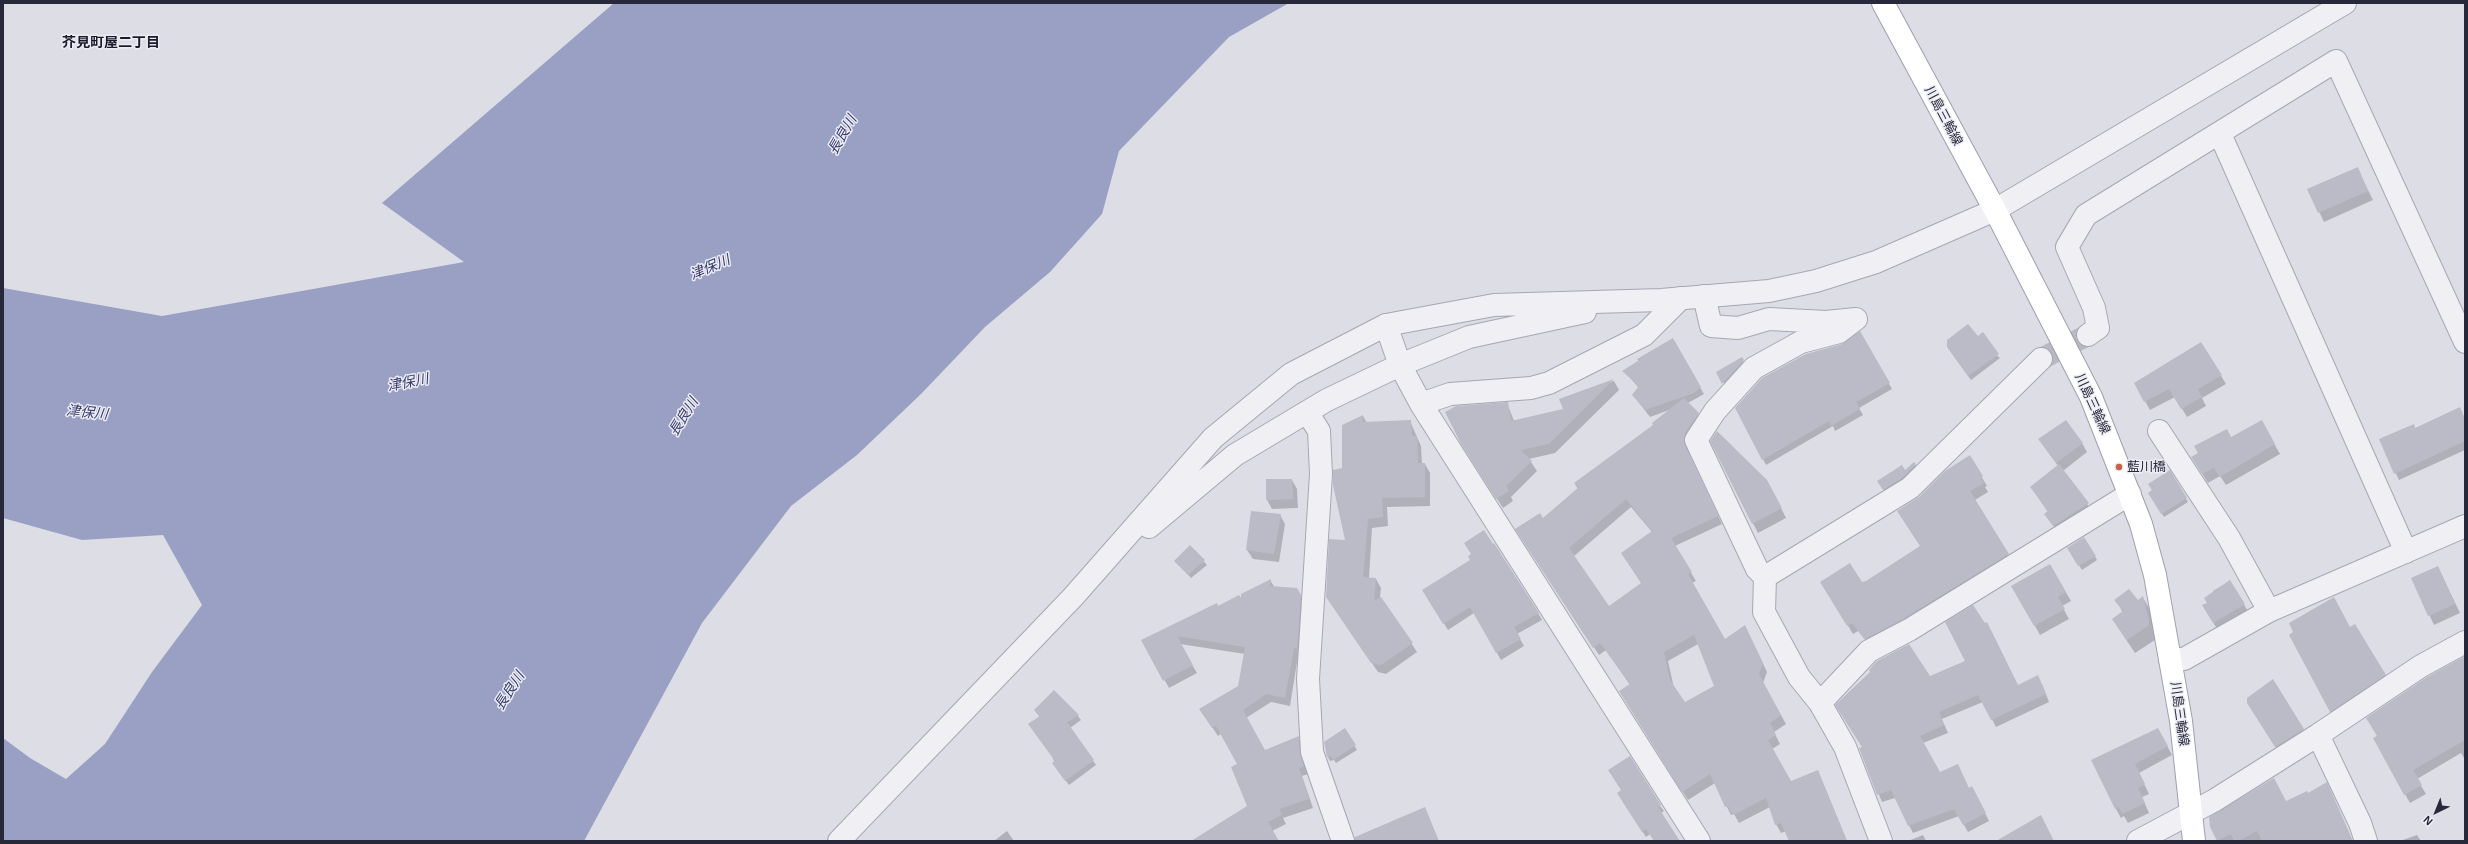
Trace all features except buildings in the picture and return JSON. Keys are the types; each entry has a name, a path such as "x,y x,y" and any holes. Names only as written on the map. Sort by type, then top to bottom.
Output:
{"main road":[{"name":"川島三輪線","path":"1883,3 1958,144 1996,210 2091,397 2130,494 2141,524 2154,575 2170,659 2181,721 2194,841"}],"street":[{"path":"839,841 1073,597 1212,438 1291,374 1386,325 1494,305 1671,299 1769,291 1816,281 1876,262 1996,210 2345,3"},
{"path":"2088,335 2098,328 2094,308 2067,247 2086,216 2336,61 2465,342"},
{"path":"2220,134 2406,552"},
{"path":"1704,296 1711,326 1738,328 1769,319 1826,322 1856,319 1839,332 1801,342 1754,368 1716,411 1696,440 1757,569 1765,577 1764,612 1799,677 1820,703 1845,747 1881,841"},
{"path":"1073,597 1147,529 1235,455 1327,400 1400,365 1469,337 1574,314 1671,299"},
{"path":"1421,404 1450,394 1531,388 1549,383 1644,335 1671,299"},
{"path":"1386,325 1400,365 1421,404 1699,841"},
{"path":"1765,577 1910,488 2041,359"},
{"path":"1307,412 1319,431 1321,474 1308,679 1312,752 1338,839"},
{"path":"2159,431 2230,538 2269,611"},
{"path":"1820,703 1869,651 1909,630 2130,494"},
{"path":"2170,659 2184,659 2269,611 2465,526"},
{"path":"2138,841 2191,814 2318,735 2421,666 2465,642"},
{"path":"2318,735 2360,823 2366,841"}],"water":[{"path":"614,3 1289,3 1229,37 1119,151 1102,214 1050,272 985,327 921,394 857,455 791,506 702,623 584,841 3,841 3,738 30,758 66,779 105,744 152,672 202,605 163,535 82,540 3,518 3,288 162,316 464,262 382,203"}],"tunnel":[{"path":"2041,359 2088,335"}],"place":[{"name":"藍川橋","path":"2119,467"}],"district":[{"name":"芥見町屋二丁目","path":"111,43"}],"water label":[{"name":"長良川","path":"843,135"},
{"name":"津保川","path":"710,268"},
{"name":"津保川","path":"408,383"},
{"name":"津保川","path":"87,413"},
{"name":"長良川","path":"684,417"},
{"name":"長良川","path":"510,691"}]}
